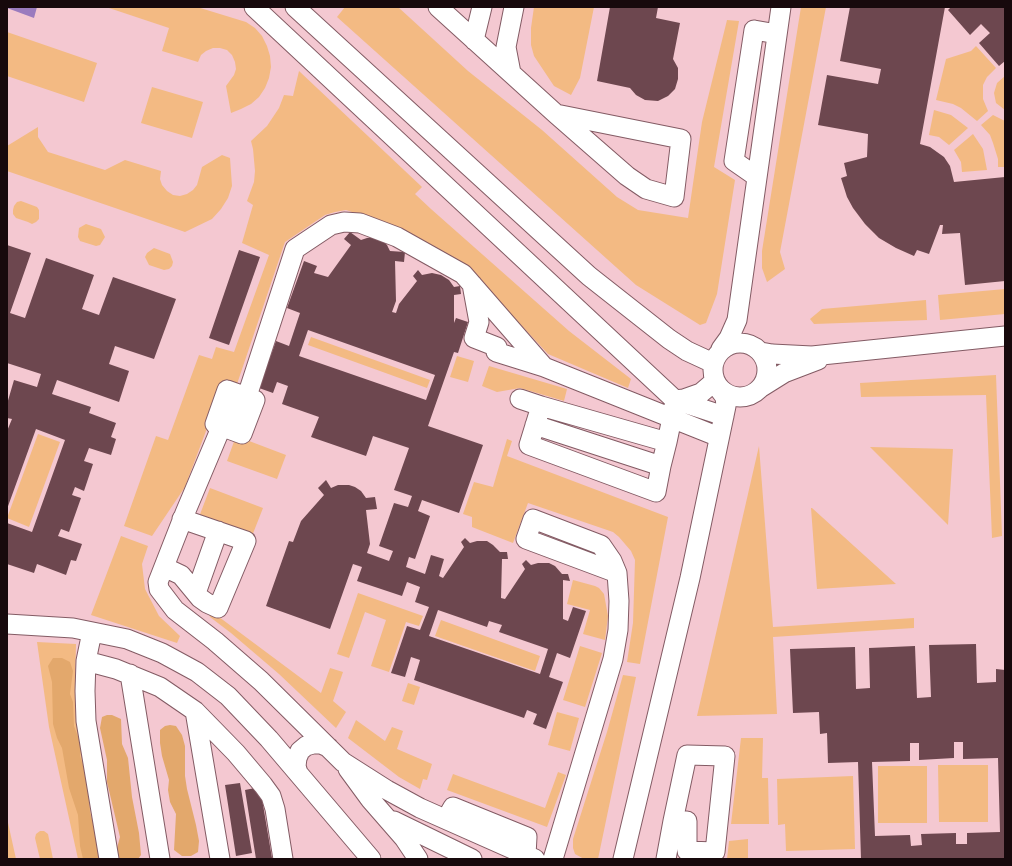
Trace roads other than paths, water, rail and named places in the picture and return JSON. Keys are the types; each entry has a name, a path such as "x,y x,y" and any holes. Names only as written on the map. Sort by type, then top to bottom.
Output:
{"street":[{"path":"254,7 674,409 719,437"},
{"path":"295,7 589,276 675,343 717,370 727,394 735,397 752,393 765,382 767,373 767,365 743,328 738,307"},
{"path":"474,40 482,7"},
{"path":"511,73 506,47 514,7"},
{"path":"623,859 690,578 724,416 726,403 717,370 737,320 757,178 734,161 754,30 777,34 781,7"},
{"path":"445,10 474,40 556,114 627,176 646,189 674,197 681,139 556,114"},
{"path":"418,859 404,838 370,799 343,762 328,747 321,744 313,744 261,681 215,641 174,610 159,589 158,582 182,518 222,426 242,434 255,400 244,396 249,390 295,249 331,225 344,222 360,223 396,237 463,274 544,367"},
{"path":"471,283 477,321 474,338 498,347 496,352 674,409 724,416"},
{"path":"477,321 508,325"},
{"path":"477,321 531,351"},
{"path":"541,406 529,445 656,492 674,409 684,399 701,393 717,370 728,344 745,342 758,349 790,356 812,356 1005,336"},
{"path":"724,416 733,404 784,373 841,353"},
{"path":"520,399 667,442"},
{"path":"535,425 661,466"},
{"path":"182,518 219,531"},
{"path":"197,593 219,531"},
{"path":"197,593 219,531"},
{"path":"164,567 182,575 197,593"},
{"path":"553,859 612,659 618,630 618,573"},
{"path":"7,624 73,628 126,639 162,653 197,672 228,696 277,748 370,859"},
{"path":"92,632 86,661 86,721 109,859"},
{"path":"86,661 116,668 160,686 195,711 236,753 271,796 275,809 283,859"},
{"path":"130,674 160,859"},
{"path":"195,711 220,859"},
{"path":"277,748 285,752 292,753 300,751 308,738"},
{"path":"298,773 296,766 297,758 308,738"},
{"path":"666,859 673,821 687,755 725,756 715,852 687,850 688,821 673,821"},
{"path":"343,762 420,808 446,819 453,807 527,837 530,857"},
{"path":"385,817 472,859"}]}
